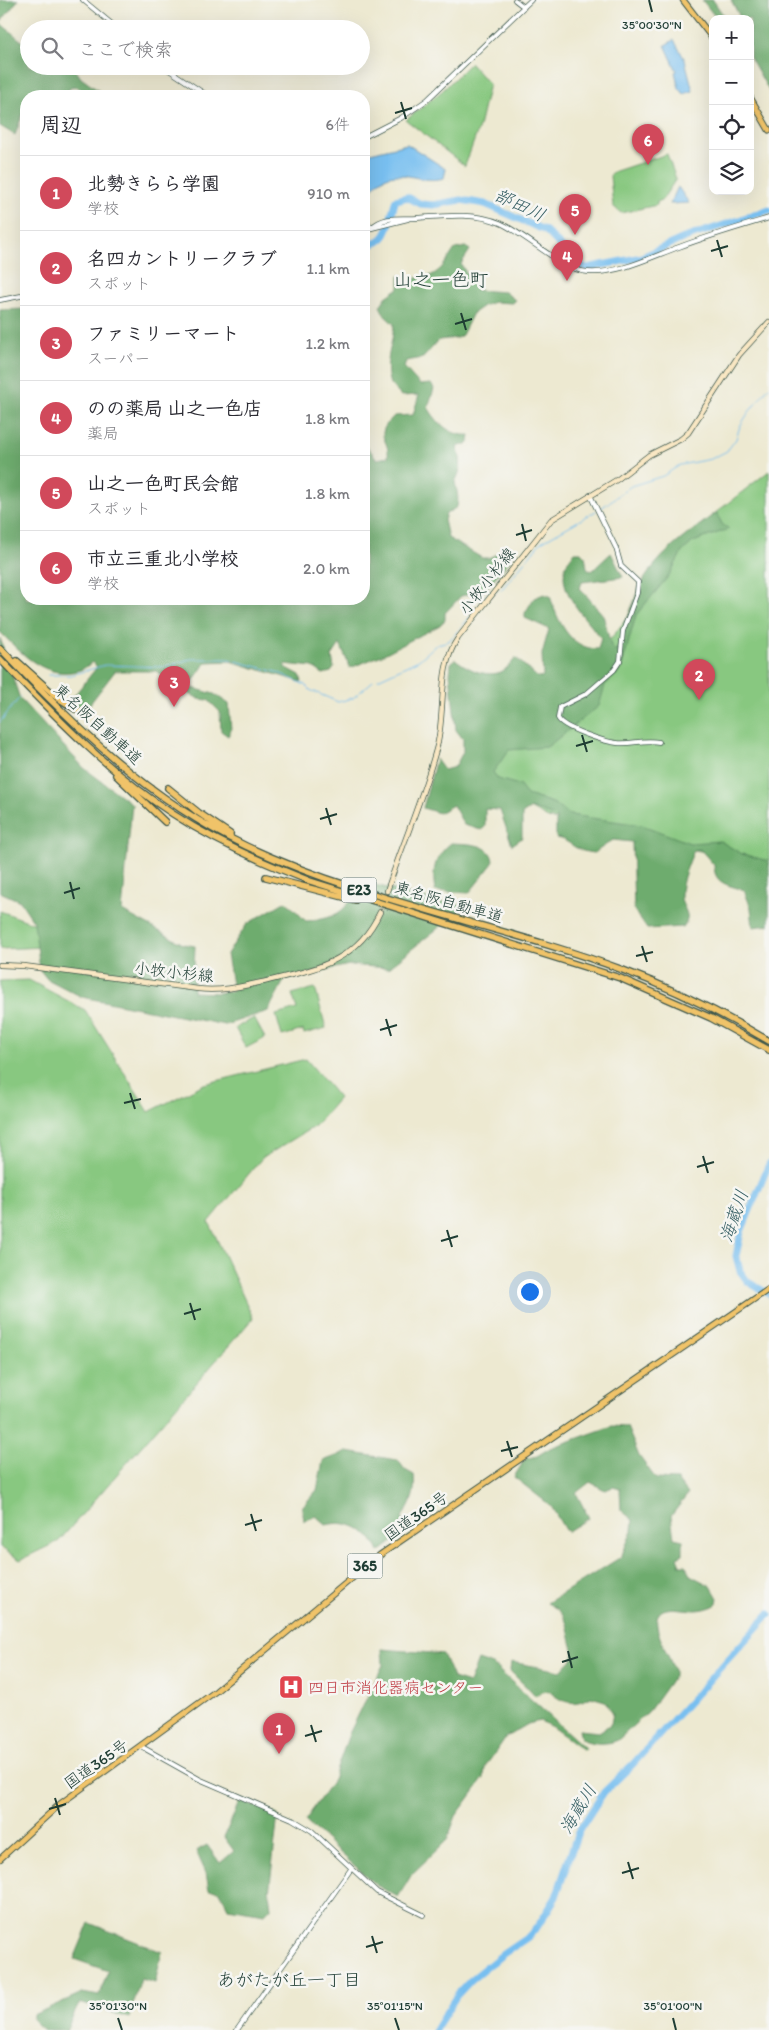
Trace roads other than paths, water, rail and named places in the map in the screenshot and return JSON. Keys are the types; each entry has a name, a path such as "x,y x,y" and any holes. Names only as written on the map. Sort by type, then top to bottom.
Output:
{"highway":[{"path":"684,0 709,34"},
{"path":"754,104 769,130"},
{"path":"0,647 58,698 82,713"},
{"name":"東名阪自動車道","path":"0,647 80,729 137,778 199,821 267,855 356,889 552,946 623,970 714,1010 769,1042"},
{"name":"東名阪自動車道","path":"0,659 74,734 151,799 217,840 302,878 403,912 620,978 711,1018 769,1050"},
{"path":"74,734 165,822"},
{"path":"168,788 211,822 267,855"},
{"path":"266,877 403,912"},
{"name":"国道365号","path":"0,1859 60,1804 216,1691 380,1555 769,1290"}],"main road":[{"name":"小牧小杉線","path":"387,891 437,746 442,719 448,655 458,638 544,528 564,511 618,479 649,455 681,439 688,433 739,355 769,322"},
{"name":"小牧小杉線","path":"0,965 24,966 198,989 220,990 293,975 330,964 360,944 370,932 380,912"}],"street":[{"path":"83,0 107,20"},
{"path":"515,0 524,7"},
{"path":"370,134 401,118 427,100 531,0"},
{"path":"176,75 199,90"},
{"path":"371,228 378,222 412,218 466,216 490,219 515,230 572,268 592,272 644,262 679,247 769,218"},
{"path":"371,228 385,225 395,220"},
{"path":"0,300 20,297"},
{"path":"590,495 616,548 621,566 638,582 638,593 628,616 622,640 620,661 614,670 586,694 560,707 558,718 565,726 614,743 648,740 660,742"},
{"path":"142,1746 199,1779 292,1819 312,1831 377,1892 424,1915"},
{"path":"236,2030 351,1869"}],"water":[{"path":"674,40 685,60 693,91 684,94 679,88 675,72 677,71 665,45"},
{"path":"407,144 446,169 444,178 433,180 396,175 379,182 370,191 370,171 372,169 370,168 370,153"},
{"path":"678,187 689,203 670,204"}],"waterway":[{"name":"部田川","path":"370,244 381,239 385,234 396,200 407,197 421,204 433,205 461,200 485,204 546,231 579,265 587,268 642,257 684,238 769,210"},
{"path":"600,509 631,486 663,476 680,465 711,459 727,451 736,439 740,426 749,412 769,387"},
{"path":"496,591 501,590 541,542 596,511"},
{"path":"378,679 419,660 437,644 449,641 478,608 488,593 492,591"},
{"path":"48,675 71,675 105,665 165,667 190,659 228,659 277,672 305,685 310,690 338,702 353,698 373,681"},
{"path":"0,722 20,697"},
{"name":"海蔵川","path":"769,1164 741,1232 736,1256 740,1271 748,1282 769,1294"},
{"name":"海蔵川","path":"435,2030 457,1995 471,1980 528,1937 538,1926 556,1897 578,1832 604,1792 633,1764 769,1614"}],"tunnel":[{"path":"380,912 387,891"}],"place":[{"name":"市立三重北小学校","path":"648,165"},
{"name":"山之一色町民会館","path":"575,235"},
{"name":"のの薬局 山之一色店","path":"567,281"},
{"name":"名四カントリークラブ","path":"699,700"},
{"name":"ファミリーマート","path":"174,707"},
{"name":"四日市消化器病センター","path":"291,1687"},
{"name":"北勢きらら学園","path":"279,1754"}],"district":[{"name":"山之一色町","path":"441,279"},
{"name":"あがたが丘一丁目","path":"289,1980"}]}
